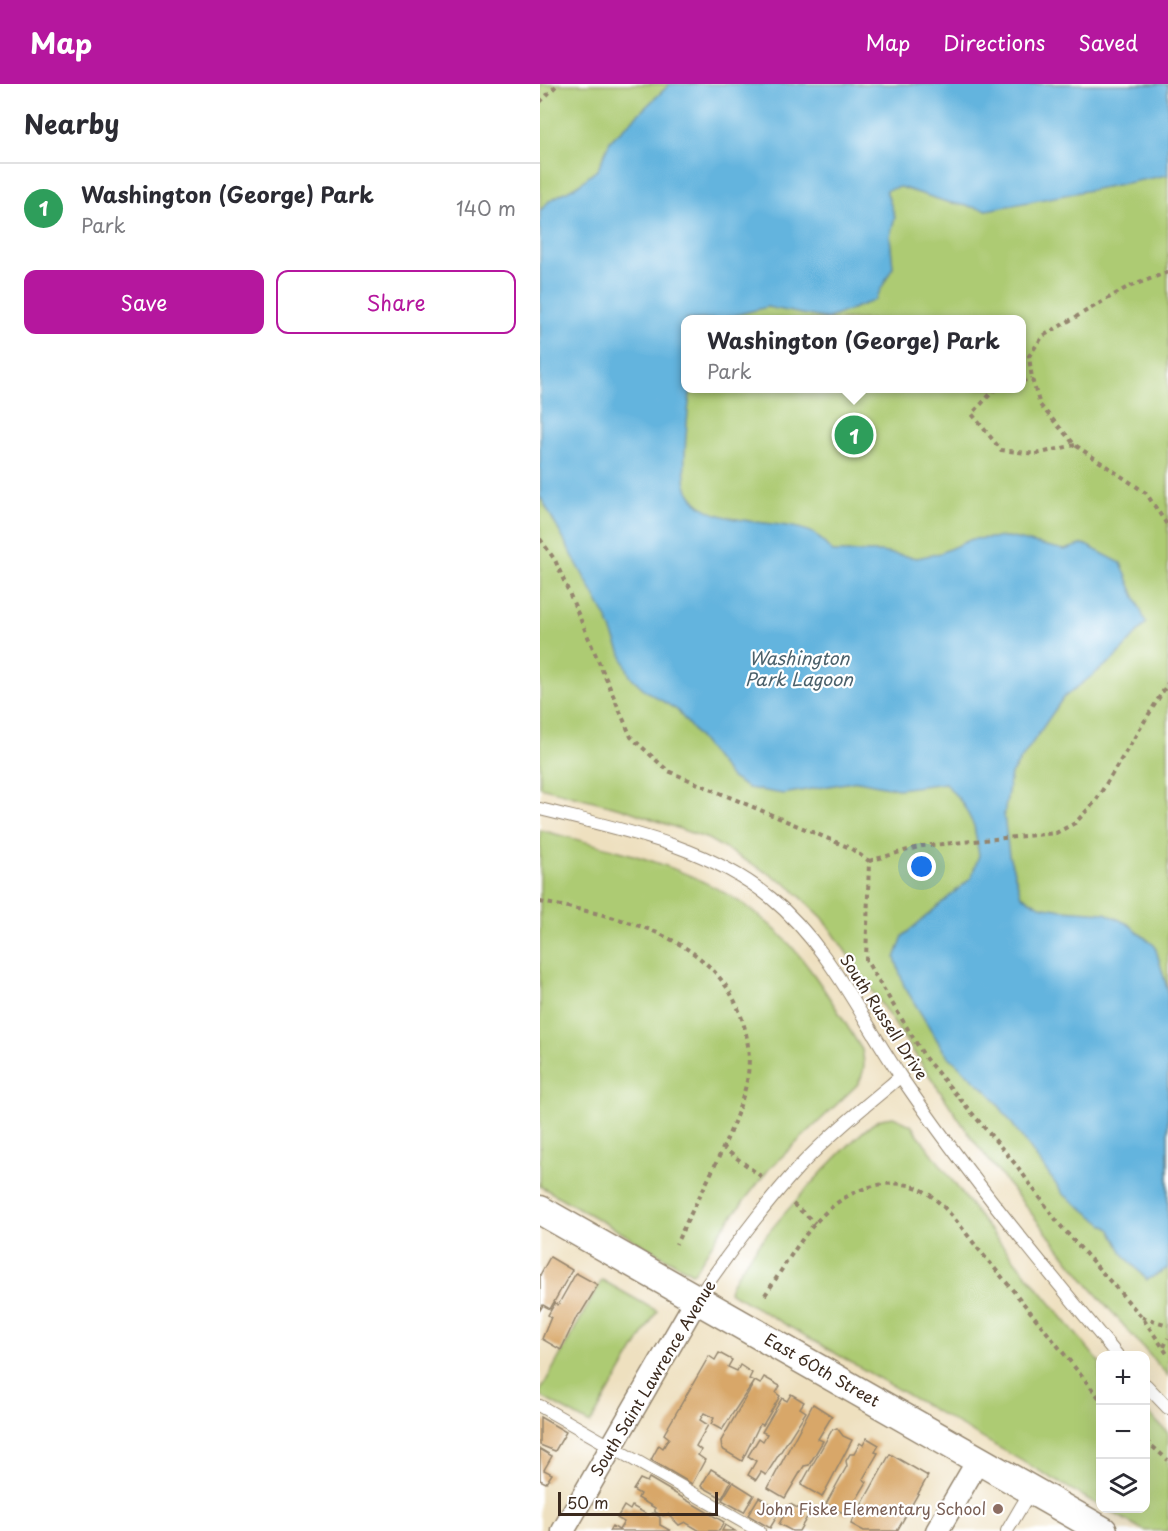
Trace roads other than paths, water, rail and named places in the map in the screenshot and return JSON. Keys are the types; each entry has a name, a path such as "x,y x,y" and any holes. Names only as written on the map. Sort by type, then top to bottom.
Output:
{"street":[{"name":"East 60th Street","path":"540,1210 1103,1531"},
{"name":"South Saint Lawrence Avenue","path":"563,1531 697,1299"},
{"path":"937,1531 979,1459"}],"lane":[{"name":"South Russell Drive","path":"540,809 668,844 732,872 770,897 800,924 823,952 900,1077 984,1190 1114,1351"},
{"name":"South Saint Lawrence Avenue","path":"697,1299 766,1206 799,1167 849,1118 900,1077"},
{"path":"1150,1389 1168,1408"},
{"path":"540,1406 754,1530"},
{"path":"1007,1531 1031,1490"}],"water":[{"name":"Washington Park Lagoon","path":"670,84 1168,84 1168,175 987,210 947,202 900,187 886,190 895,217 890,236 893,267 875,300 837,315 807,315 767,307 736,315 681,315 681,393 690,393 686,438 686,485 694,500 707,510 741,520 797,528 813,533 833,552 881,552 917,558 940,553 972,539 1008,537 1064,550 1084,544 1121,563 1146,623 1114,659 1063,698 1011,774 1004,815 1009,855 1021,895 1040,906 1105,913 1128,924 1155,946 1168,991 1168,1268 1147,1280 1124,1255 1111,1230 1063,1194 992,1096 945,1053 904,986 895,958 903,936 971,878 979,855 974,826 963,804 945,783 898,789 858,781 783,794 748,788 731,778 677,710 646,691 630,676 607,619 540,496 540,211 550,200 578,185 598,169 610,141"}],"place":[{"name":"Washington (George) Park","path":"854,435"},
{"name":"John Fiske Elementary School","path":"998,1509"}]}
